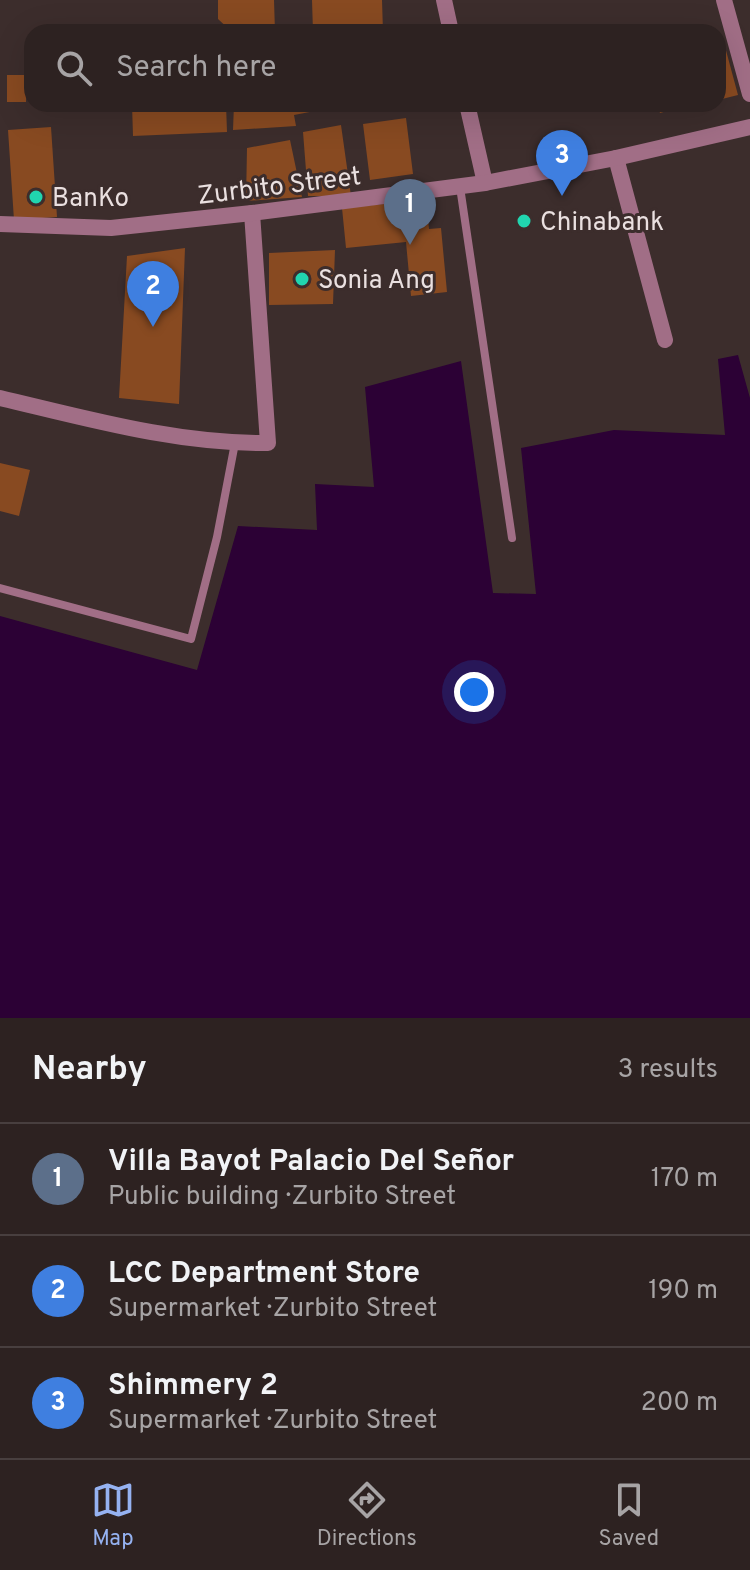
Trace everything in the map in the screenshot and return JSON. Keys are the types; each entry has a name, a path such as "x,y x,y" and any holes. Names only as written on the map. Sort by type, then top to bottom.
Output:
{"street":[{"path":"444,0 449,24"},
{"path":"724,0 750,94"},
{"path":"469,112 485,183"},
{"name":"Zurbito Street","path":"0,224 111,228 485,183 616,158 750,127"},
{"path":"616,158 665,340"},
{"path":"0,398 156,434 235,443 268,443 252,213"}],"lane":[{"path":"460,186 512,538"},
{"path":"0,588 191,639 217,537 235,443"}],"shaded area":[{"path":"738,355 750,398 750,1018 0,1018 0,616 197,670 238,526 317,530 315,484 374,487 365,387 461,361 493,593 536,594 521,448 614,430 725,435 718,359"}],"building":[{"path":"218,0 274,0 275,24 223,24 218,19"},
{"path":"312,0 382,0 383,24 313,24"},
{"path":"726,50 738,95 726,98"},
{"path":"7,75 24,75 24,102 7,102"},
{"path":"132,112 226,112 227,132 133,136"},
{"path":"234,112 310,112 294,115 296,126 233,130"},
{"path":"406,118 413,174 370,180 363,124"},
{"path":"341,125 351,196 308,196 303,132"},
{"path":"51,127 57,217 14,220 8,130"},
{"path":"290,140 302,197 246,201 247,148"},
{"path":"426,200 429,229 441,228 447,292 411,296 406,242 346,248 342,208"},
{"path":"185,248 179,404 119,398 127,256"},
{"name":"Sonia Ang","path":"335,250 333,304 269,305 269,253"},
{"path":"0,463 30,470 19,516 0,511"}],"place":[{"name":"Shimmery 2","path":"562,196"},
{"name":"BanKo","path":"36,197"},
{"name":"Chinabank","path":"524,221"},
{"name":"Villa Bayot Palacio Del Señor","path":"410,245"},
{"name":"Sonia Ang","path":"302,279"},
{"name":"LCC Department Store","path":"153,327"}]}
